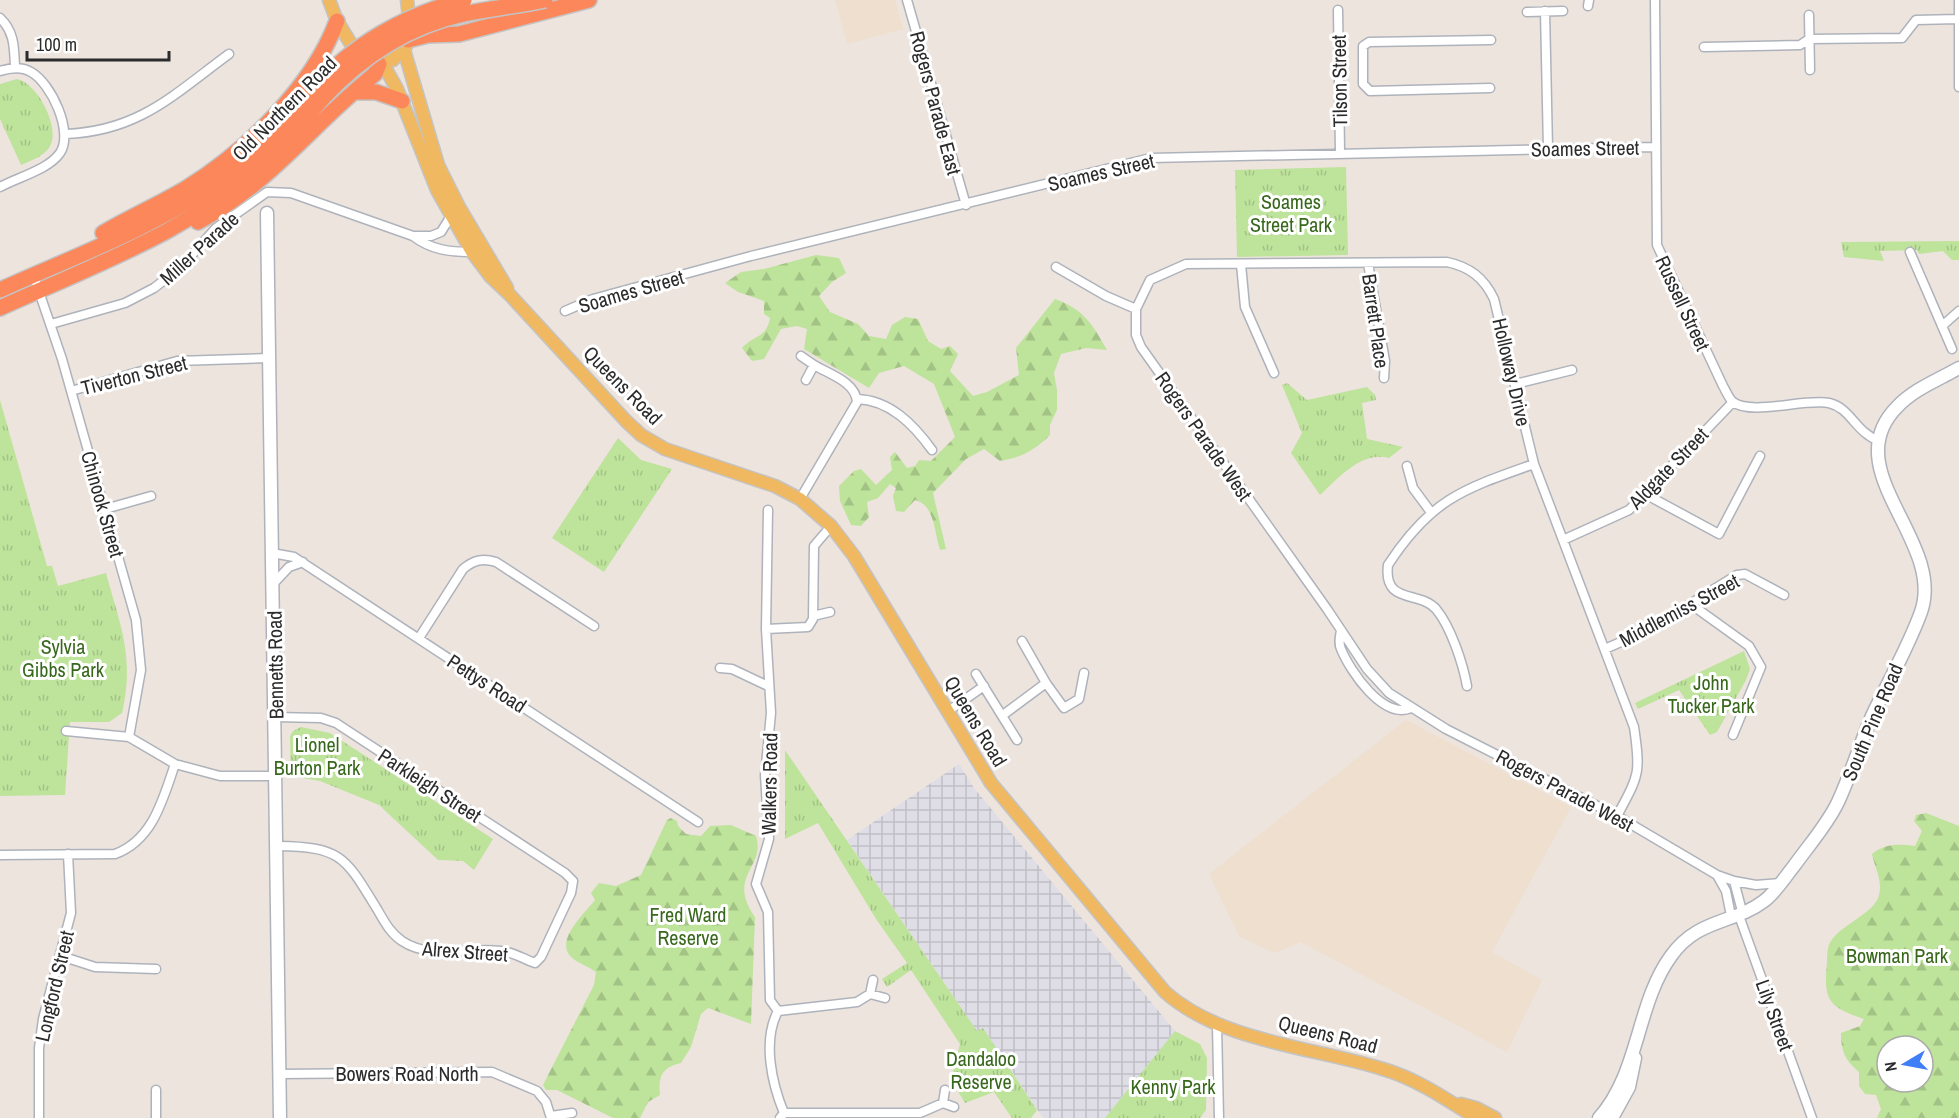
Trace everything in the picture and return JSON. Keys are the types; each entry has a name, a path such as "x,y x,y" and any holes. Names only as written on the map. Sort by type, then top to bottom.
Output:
{"highway":[{"name":"Old Northern Road","path":"0,308 146,242 225,193 283,143 341,62 381,34 419,14 464,0"},
{"name":"Old Northern Road","path":"0,290 170,211 216,182 319,93 367,58 426,26 462,14 545,0"},
{"path":"406,45 428,35 459,34 589,0"},
{"path":"89,249 104,232 186,189 249,140 309,74 326,49 338,21"},
{"path":"146,242 168,239 241,196 277,167 375,74 381,64"},
{"path":"355,92 376,92 402,101"}],"main road":[{"name":"Queens Road","path":"407,0 406,45 438,165 459,207 498,269 510,295"},
{"path":"326,2 356,54 365,62 381,64 393,60 406,45"},
{"name":"Queens Road","path":"381,64 402,101 428,169 451,216 472,252 490,276 641,435 679,455 761,481 800,499 831,526 854,556 991,783 1155,983 1185,1008 1217,1025 1384,1069 1456,1104 1476,1118"},
{"name":"Queens Road","path":"1456,1104 1476,1108 1495,1118"}],"street":[{"name":"Rogers Parade East","path":"907,0 966,205"},
{"name":"Russell Street","path":"1655,0 1656,245 1723,386 1733,402"},
{"path":"1959,0 1959,87"},
{"name":"Tilson Street","path":"1338,10 1340,153"},
{"path":"1527,12 1563,11"},
{"path":"1545,12 1548,149"},
{"path":"1809,15 1810,70"},
{"path":"0,18 8,26 12,38 15,67"},
{"path":"1704,47 1800,45 1809,39 1902,38 1916,20 1958,19"},
{"path":"1490,88 1370,91 1363,84 1363,46 1369,42 1491,40"},
{"path":"66,134 105,130 133,121 229,54"},
{"path":"0,71 15,67 30,71 42,80 63,120 66,134 65,144 50,163 0,187"},
{"name":"Soames Street","path":"565,311 593,299 751,256 1151,158 1654,147"},
{"name":"Miller Parade","path":"51,324 125,303 154,288 181,267 216,228 267,192 291,193 413,236 424,245 472,252"},
{"name":"Bennetts Road","path":"267,213 277,776 280,1118"},
{"name":"Miller Parade","path":"413,236 438,234 444,229 451,216"},
{"path":"1911,252 1952,349"},
{"name":"Holloway Drive","path":"1136,309 1150,280 1179,266 1447,261 1462,265 1482,278 1494,299 1534,464 1629,710 1639,760 1637,778 1617,816"},
{"name":"Barrett Place","path":"1368,263 1385,361 1384,378"},
{"path":"1241,264 1245,307 1274,373"},
{"path":"1056,267 1106,296 1136,309"},
{"name":"Chinook Street","path":"33,274 71,391 140,644 141,670 129,737"},
{"name":"Rogers Parade West","path":"1136,309 1136,335 1141,346 1373,678 1411,708 1617,816 1717,875 1756,885 1781,883"},
{"path":"1942,326 1959,311"},
{"path":"800,499 854,409 857,399 850,386 801,356"},
{"name":"Tiverton Street","path":"71,391 177,362 269,358"},
{"path":"806,381 814,365"},
{"name":"South Pine Road","path":"1608,1116 1637,1042 1659,973 1673,953 1690,936 1765,901 1781,883 1838,803 1871,719 1921,611 1925,591 1924,568 1881,475 1879,441 1886,423 1896,408 1914,393 1959,368"},
{"path":"1515,384 1572,370"},
{"path":"857,399 874,400 908,421 932,450"},
{"path":"1733,402 1748,406 1829,403 1842,408 1865,436 1879,441"},
{"name":"Aldgate Street","path":"1563,540 1618,517 1645,494 1733,402"},
{"path":"1645,494 1719,534 1760,456"},
{"path":"1467,686 1463,665 1435,608 1398,594 1389,584 1386,576 1388,565 1400,546 1430,511 1469,487 1534,464"},
{"path":"1407,466 1413,488 1430,511"},
{"path":"105,509 151,496"},
{"name":"Walkers Road","path":"768,510 766,629 771,713 765,775 769,839 756,884 768,912 771,1000 778,1011 771,1024 772,1085 782,1115"},
{"path":"766,629 808,627 813,616 814,546 831,526"},
{"name":"Pettys Road","path":"272,553 285,553 303,562 698,822"},
{"path":"418,638 463,569 473,561 485,559 496,562 594,626"},
{"path":"274,583 289,567 303,562"},
{"name":"Middlemiss Street","path":"1605,649 1650,629 1692,605 1729,579 1745,574 1784,595"},
{"path":"1692,605 1749,646 1761,667 1733,735"},
{"path":"813,616 830,612"},
{"name":"Rogers Parade West","path":"1341,630 1340,647 1365,688 1385,704 1396,709 1404,711 1411,708"},
{"path":"1022,640 1046,683 1064,708 1079,699 1084,673"},
{"path":"720,668 732,669 768,686"},
{"path":"976,674 1017,740"},
{"path":"1003,716 1046,683"},
{"path":"947,712 984,686"},
{"name":"Parkleigh Street","path":"276,717 321,718 336,723 573,881"},
{"path":"66,731 129,737 175,764 220,776 277,776"},
{"path":"0,855 115,854 129,849 141,839 162,803 175,764"},
{"name":"Alrex Street","path":"278,846 322,849 340,856 355,872 388,928 411,946 427,951 501,951 535,963 542,957 571,893 573,881"},
{"name":"Longford Street","path":"39,1118 39,1048 43,1019 62,956 71,913 68,854"},
{"path":"1717,875 1737,913"},
{"path":"1734,881 1737,913"},
{"name":"Lily Street","path":"1737,913 1812,1118"},
{"path":"62,956 95,967 156,969"},
{"path":"778,1011 857,1002 870,994 873,980"},
{"path":"870,994 885,998"},
{"path":"1217,1025 1219,1118"},
{"name":"Bowers Road North","path":"280,1074 492,1072 537,1091 546,1102 551,1117 572,1113"},
{"path":"156,1090 156,1118"},
{"path":"943,1103 945,1090"},
{"path":"782,1115 920,1113 943,1103 954,1107"}],"shaded area":[{"path":"835,0 895,0 903,29 847,44"},
{"path":"1406,720 1571,807 1492,952 1542,980 1507,1052 1301,942 1274,953 1239,936 1209,874"},
{"path":"959,764 974,788 1175,1031 1105,1118 1043,1118 983,1028 977,1031 847,840"}],"green space":[{"path":"17,79 25,82 39,96 49,116 53,136 46,152 21,165 0,119 0,84"},
{"name":"Soames Street Park","path":"1346,167 1348,255 1237,257 1235,170"},
{"path":"1959,241 1959,260 1952,260 1943,251 1919,254 1917,250 1880,251 1884,261 1844,257 1841,242"},
{"path":"816,255 839,258 846,273 832,282 819,296 830,312 858,324 869,336 886,339 892,325 905,317 918,319 928,341 941,349 950,346 958,354 950,371 973,396 987,392 1019,375 1016,348 1055,299 1081,313 1107,350 1086,348 1061,354 1054,373 1057,410 1050,425 1050,435 1039,445 1021,455 1000,461 984,449 966,459 933,493 946,549 940,550 933,520 927,507 922,503 915,500 904,512 896,511 893,496 896,488 890,484 878,498 867,502 869,517 861,526 851,525 840,501 839,486 854,471 861,469 876,485 892,470 890,457 895,452 907,468 915,466 919,460 931,461 955,437 934,384 904,366 879,373 869,388 804,349 807,329 797,326 781,329 764,359 752,361 742,348 766,330 770,318 764,314 764,301 738,292 725,283 741,272 764,269"},
{"path":"1287,383 1307,400 1367,387 1375,395 1376,400 1362,403 1367,439 1403,447 1389,458 1369,458 1351,467 1320,495 1291,453 1302,433 1282,385"},
{"name":"Sylvia Gibbs Park","path":"0,400 47,566 52,566 58,586 106,573 124,642 127,675 122,713 109,722 70,722 65,795 0,796"},
{"path":"618,438 641,460 672,469 604,572 552,538"},
{"name":"John Tucker Park","path":"1744,651 1750,669 1717,732 1710,735 1679,690 1638,709 1635,703"},
{"name":"Lionel Burton Park","path":"301,727 330,733 493,839 474,870 463,861 438,860 379,805 320,781 291,776 290,736 293,731"},
{"name":"Dandaloo Reserve","path":"785,750 977,1031 983,1028 1037,1110 1031,1118 1012,1118 994,1092 965,1103 951,1080 960,1044 911,970 887,987 882,979 907,963 876,919 818,823 785,839"},
{"name":"Bowman Park","path":"1926,813 1959,826 1959,1118 1877,1118 1881,1109 1876,1095 1865,1094 1859,1086 1859,1072 1847,1059 1842,1045 1841,1033 1860,1026 1864,1019 1836,1006 1831,1001 1826,986 1827,955 1830,943 1835,935 1870,909 1878,898 1880,881 1872,854 1887,846 1915,846 1922,831 1914,821 1916,815"},
{"name":"Fred Ward Reserve","path":"671,818 677,821 678,826 686,834 701,836 710,826 731,825 756,836 758,847 745,882 744,892 755,917 751,1024 708,1008 701,1014 691,1047 681,1063 665,1070 660,1083 660,1095 648,1102 640,1118 613,1118 557,1090 546,1090 543,1085 594,985 596,972 571,957 566,943 573,927 595,900 591,893 599,883 616,886 641,875 667,820"},
{"name":"Kenny Park","path":"1175,1031 1200,1044 1207,1058 1206,1110 1200,1118 1105,1118"}]}
